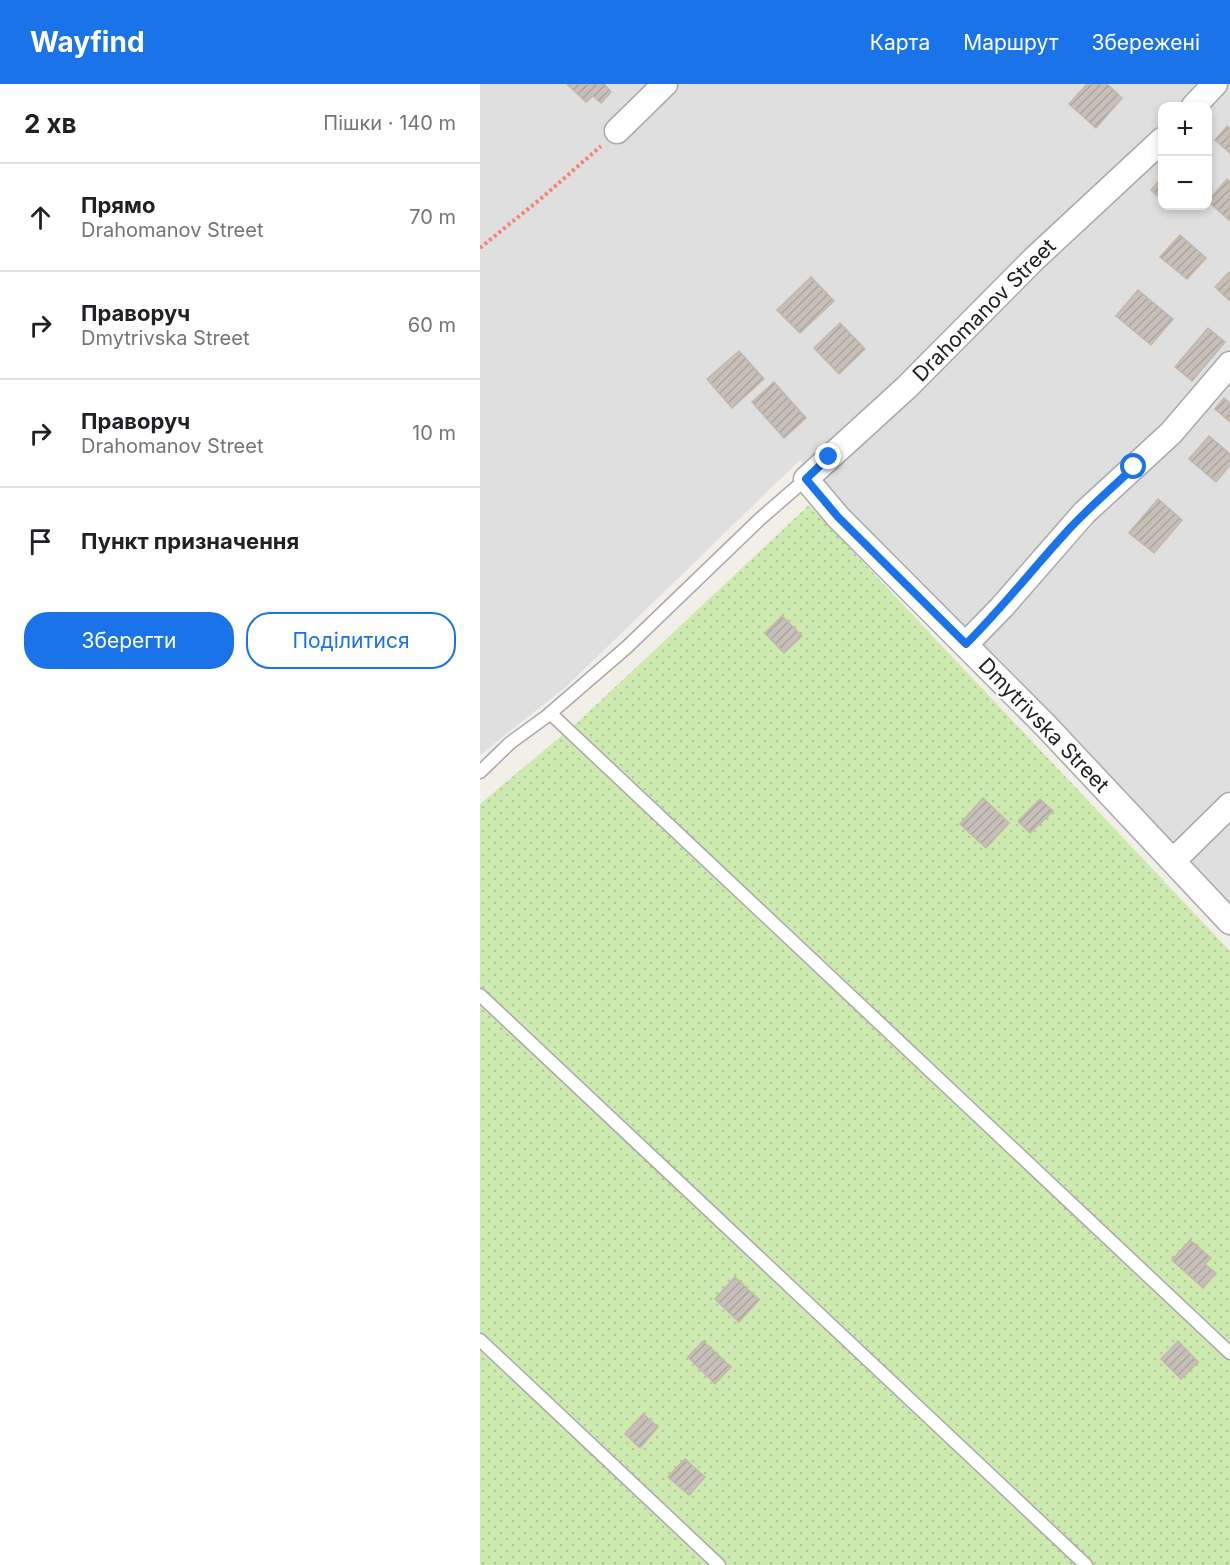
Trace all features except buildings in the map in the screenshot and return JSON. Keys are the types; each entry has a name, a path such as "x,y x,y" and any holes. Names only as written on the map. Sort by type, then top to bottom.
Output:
{"street":[{"path":"617,131 665,84"},
{"path":"1198,102 1215,84"},
{"name":"Drahomanov Street","path":"806,479 894,399 1041,252 1158,144"},
{"path":"966,644 1002,607 1084,513 1171,433 1230,364"},
{"name":"Dmytrivska Street","path":"806,479 821,499 1078,759 1230,922"},
{"path":"1173,861 1230,805"}],"lane":[{"path":"480,772 510,743 550,713 627,647 760,519 806,479"},
{"path":"550,713 1230,1353"},
{"path":"480,995 1086,1565"},
{"path":"480,1340 719,1565"}],"path":[{"path":"480,248 544,196 617,131"}],"shaded area":[{"path":"480,84 1230,84 1230,907 800,460 567,686 480,755"}],"green space":[{"path":"809,505 1230,951 1230,1565 480,1565 480,804 579,721"}],"route":[{"path":"829,457 806,479 838,517 966,644 1002,607 1070,528 1134,467"}]}
